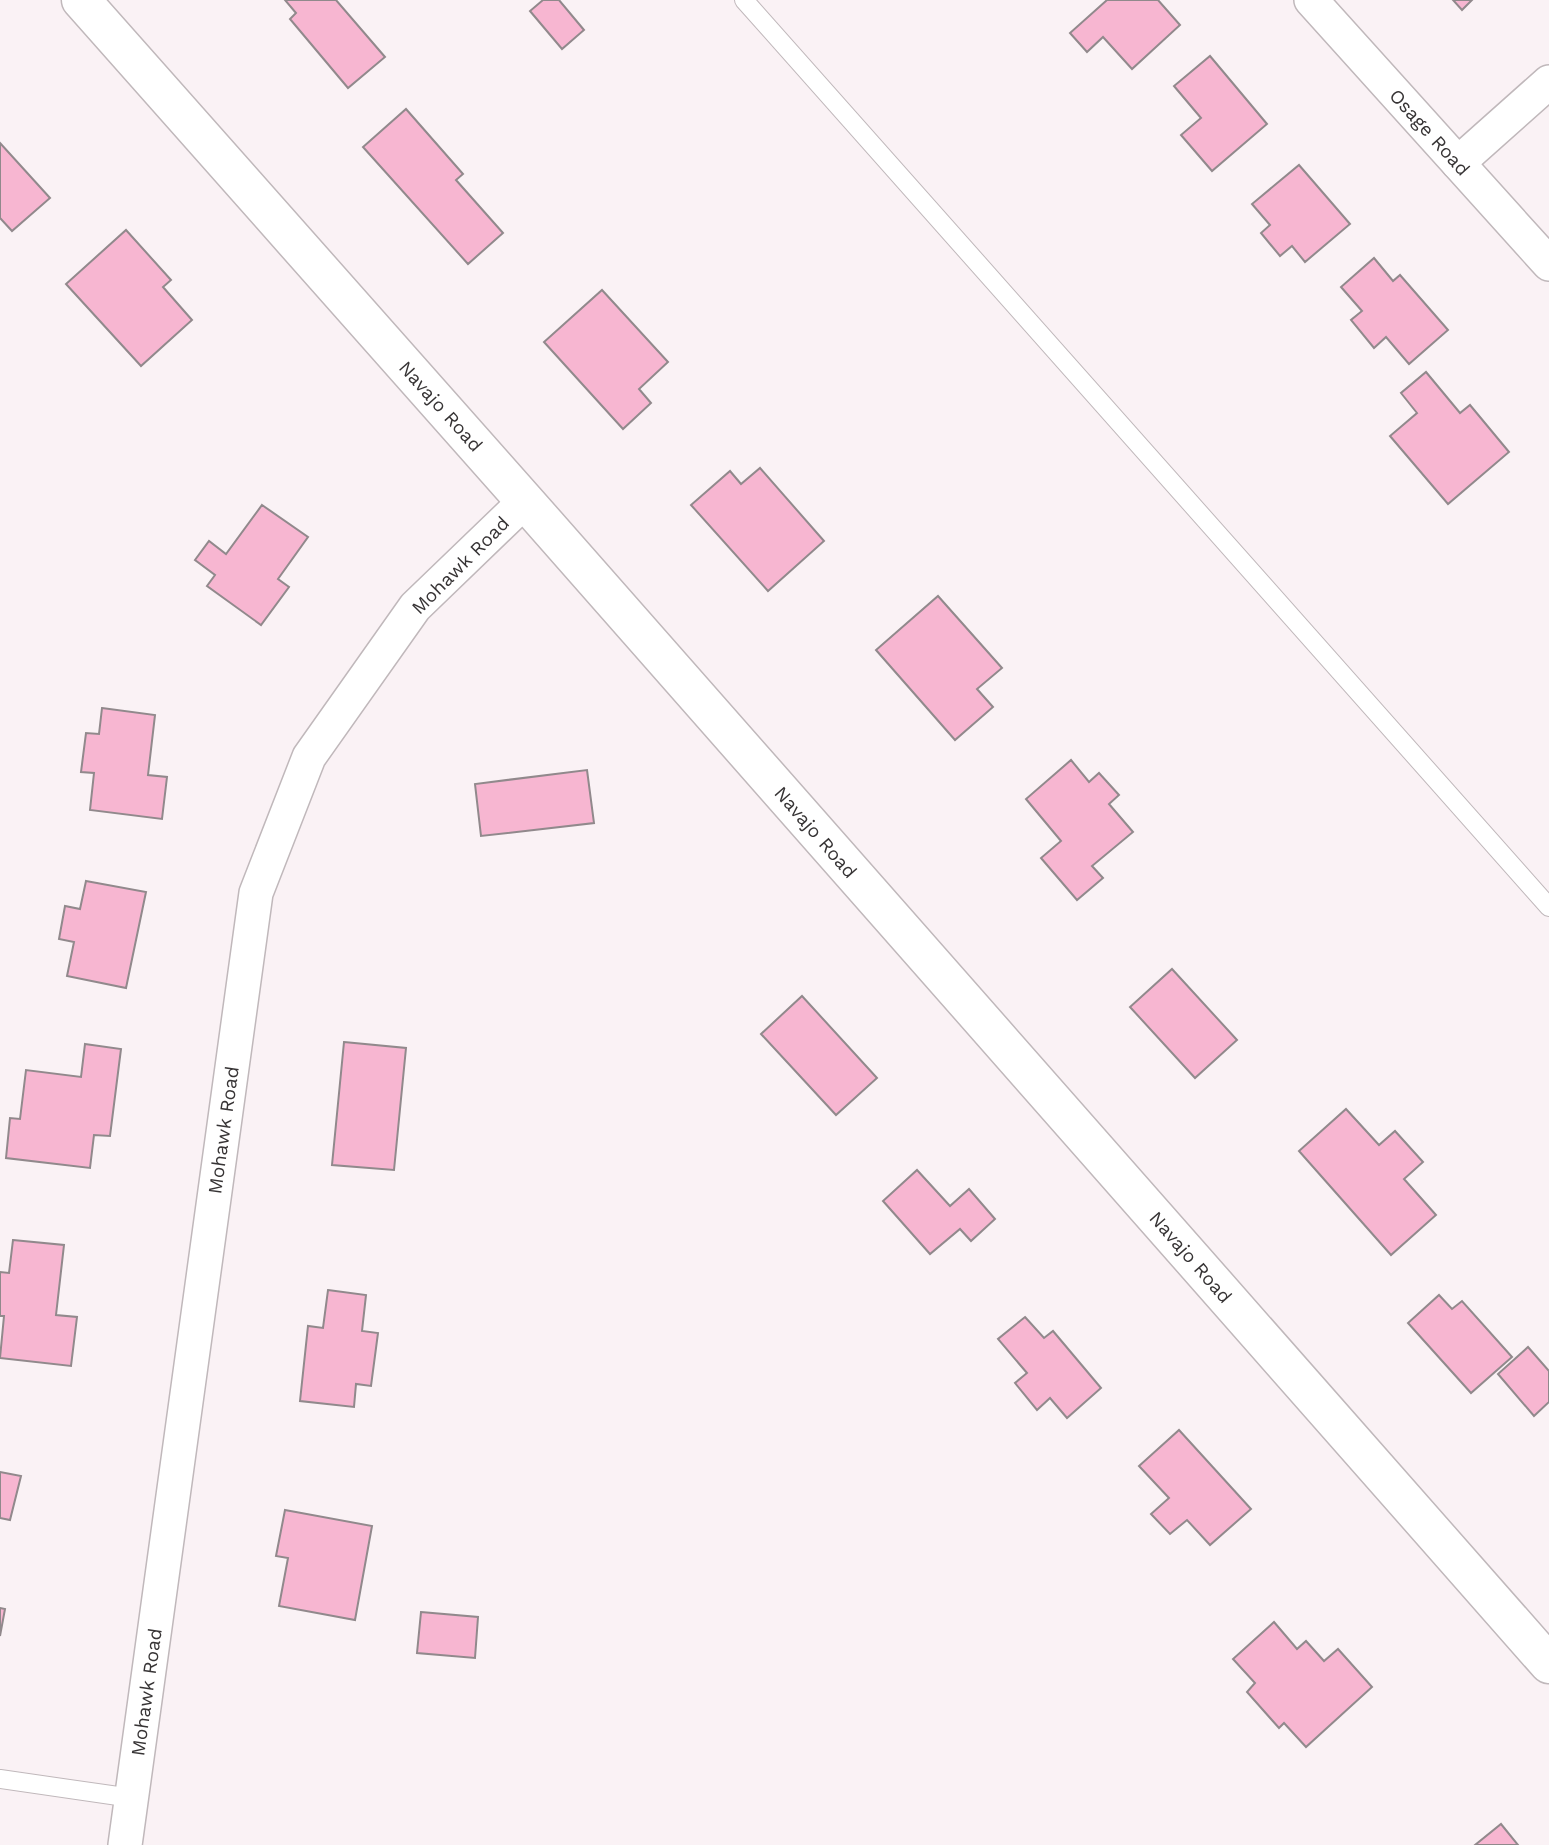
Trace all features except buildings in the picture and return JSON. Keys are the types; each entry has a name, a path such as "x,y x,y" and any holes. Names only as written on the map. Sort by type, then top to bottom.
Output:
{"main road":[{"name":"Navajo Road","path":"81,0 1549,1664"}],"street":[{"name":"Osage Road","path":"1311,0 1549,264"},
{"path":"1458,163 1549,82"},
{"name":"Mohawk Road","path":"125,1845 256,893 309,757 415,607 525,501"}],"lane":[{"path":"744,0 1549,907"},
{"path":"0,1779 132,1798"}]}
